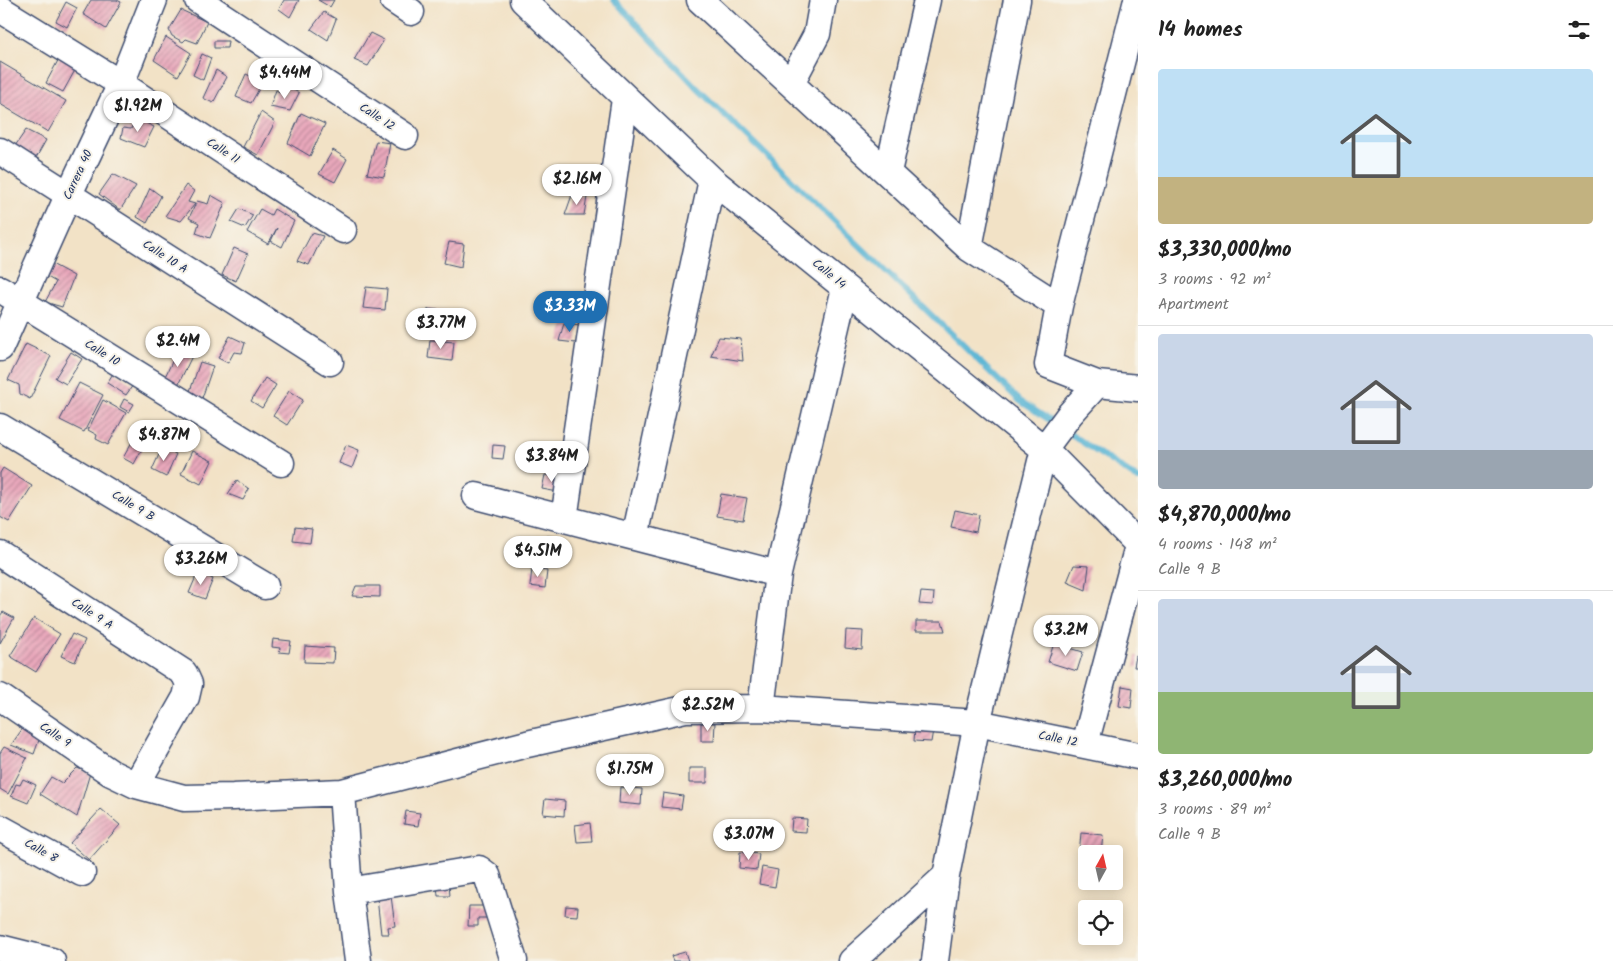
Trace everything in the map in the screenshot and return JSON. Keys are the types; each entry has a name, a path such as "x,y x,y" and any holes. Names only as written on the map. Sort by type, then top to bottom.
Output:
{"street":[{"name":"Carrera 40","path":"0,348 10,296 68,196 121,84 154,0"},
{"name":"Calle 12","path":"198,0 405,136"},
{"name":"Calle 14","path":"523,0 712,180 846,288 1047,444 1138,545"},
{"path":"700,0 969,248 1059,306"},
{"path":"791,83 816,34 822,0"},
{"path":"888,172 927,0"},
{"path":"969,248 1017,0"},
{"path":"1137,0 1059,306 1048,364 1097,384 1138,388"},
{"name":"Calle 11","path":"0,9 121,84 343,230"},
{"path":"564,519 625,99"},
{"name":"Calle 10 A","path":"0,151 330,362"},
{"path":"635,537 712,180"},
{"path":"761,708 778,574 846,288"},
{"name":"Calle 10","path":"10,296 282,463"},
{"path":"935,961 946,876 977,723 1047,444 1070,414 1097,384"},
{"name":"Calle 9 B","path":"0,427 265,586"},
{"path":"476,496 778,574"},
{"path":"1085,744 1138,545"},
{"name":"Calle 9 A","path":"0,554 184,673 189,684 186,697 136,785"},
{"name":"Calle 9","path":"0,697 111,773 136,785 184,798 342,792"},
{"name":"Calle 12","path":"342,792 527,744 685,710 761,708 977,723 1138,756"},
{"path":"342,792 349,891 358,961"},
{"name":"Calle 8","path":"0,828 82,873"},
{"path":"349,891 479,869 486,875 514,961"},
{"path":"852,961 946,876"},
{"path":"0,948 52,961"}],"building":[{"path":"91,0 117,0 121,2 106,29 83,14"},
{"path":"284,0 299,0 290,17 279,9"},
{"path":"318,0 334,0 330,7"},
{"path":"66,2 77,8 67,27 56,21"},
{"path":"181,10 207,22 197,43 186,39 183,42 172,36 169,30"},
{"path":"324,12 336,19 328,40 311,29"},
{"path":"370,33 384,40 368,66 354,60"},
{"path":"166,37 191,53 178,76 154,60"},
{"path":"214,41 228,41 227,48 214,48"},
{"path":"62,53 79,63 63,92 46,83"},
{"path":"202,54 211,58 203,80 193,75"},
{"path":"0,62 66,101 48,132 0,104"},
{"path":"216,70 227,77 213,103 203,98"},
{"path":"246,74 263,82 251,103 236,97"},
{"path":"288,87 299,93 290,111 270,107 276,90 284,95"},
{"path":"261,112 275,122 258,155 243,147"},
{"path":"301,113 325,124 310,156 288,143"},
{"path":"136,118 154,127 144,147 121,138 123,128 131,129"},
{"path":"26,130 46,140 36,158 15,146"},
{"path":"376,141 390,143 384,177 367,174"},
{"path":"333,150 347,159 335,182 319,174"},
{"path":"113,174 136,186 120,210 99,194"},
{"path":"186,185 194,191 188,202 195,204 181,221 165,216"},
{"path":"150,188 161,196 147,223 137,217"},
{"path":"211,195 225,203 210,238 196,233 199,223 189,218 197,201 208,204"},
{"path":"572,195 587,197 584,215 565,215"},
{"path":"239,209 253,215 245,228 231,222"},
{"path":"260,209 271,215 274,209 294,221 282,247 271,241 277,228 268,244 247,232"},
{"path":"312,233 323,236 309,265 297,261"},
{"path":"449,242 464,244 461,267 444,263"},
{"path":"234,248 248,254 236,281 222,275"},
{"path":"50,263 74,276 62,307 45,302 56,282 42,274"},
{"path":"366,287 387,289 385,310 363,308"},
{"path":"428,309 449,311 454,330 428,329"},
{"path":"564,323 580,325 576,343 559,341"},
{"path":"230,336 245,343 242,353 234,352 228,363 218,358"},
{"path":"719,337 741,339 743,361 711,356"},
{"path":"430,340 454,342 452,361 428,358"},
{"path":"26,344 51,356 30,399 20,394 19,385 8,380"},
{"path":"178,349 192,356 177,387 163,381"},
{"path":"71,352 82,359 66,384 55,378"},
{"path":"200,362 213,366 201,401 188,397"},
{"path":"114,372 133,385 126,395 107,383"},
{"path":"265,378 276,385 262,408 251,401"},
{"path":"79,383 103,395 84,432 60,420"},
{"path":"289,391 303,400 287,425 273,416"},
{"path":"124,399 134,404 129,412 120,407"},
{"path":"103,400 126,413 108,445 96,439 97,435 88,430"},
{"path":"138,431 149,436 134,464 123,458"},
{"path":"346,445 359,450 352,468 339,463"},
{"path":"493,445 505,446 503,459 492,458"},
{"path":"162,448 176,454 166,477 152,470"},
{"path":"192,451 212,461 201,484 181,474"},
{"path":"3,468 32,486 9,522 0,517 0,473"},
{"path":"545,475 561,477 558,492 542,489"},
{"path":"237,480 249,489 243,500 228,494"},
{"path":"721,494 747,498 743,520 717,516"},
{"path":"955,510 979,515 976,532 951,527"},
{"path":"295,527 312,529 310,543 293,541"},
{"path":"547,536 560,537 559,549 545,547"},
{"path":"1074,565 1089,566 1086,590 1067,582"},
{"path":"532,569 547,571 545,588 530,586"},
{"path":"198,572 213,579 205,599 189,593"},
{"path":"356,586 380,586 380,597 352,596"},
{"path":"921,592 934,593 933,605 919,604"},
{"path":"3,612 14,618 0,643 0,616"},
{"path":"34,618 60,634 36,672 10,656"},
{"path":"916,621 942,621 945,631 916,631"},
{"path":"846,630 863,631 862,650 845,648"},
{"path":"72,634 85,640 75,662 61,656"},
{"path":"273,639 291,641 289,653 279,652 280,648 272,647"},
{"path":"1054,643 1083,652 1077,671 1048,662"},
{"path":"305,646 334,648 333,663 304,662"},
{"path":"1136,656 1138,656 1138,667 1134,667"},
{"path":"1122,686 1133,688 1131,708 1119,706"},
{"path":"701,723 715,723 714,741 701,741"},
{"path":"23,728 39,740 34,754 11,745"},
{"path":"915,728 933,730 931,742 914,741"},
{"path":"4,747 27,758 8,794 0,789 0,753"},
{"path":"77,768 90,773 77,817 40,794 51,777 62,783"},
{"path":"689,768 707,768 707,783 689,783"},
{"path":"23,779 36,785 28,803 11,796 16,784 20,785"},
{"path":"620,787 642,789 641,805 619,803"},
{"path":"663,793 683,796 681,809 661,807"},
{"path":"545,799 565,801 564,816 543,814"},
{"path":"101,809 120,825 89,860 70,843"},
{"path":"406,811 420,813 418,826 404,824"},
{"path":"792,818 807,819 806,832 791,831"},
{"path":"590,823 592,841 577,842 575,825"},
{"path":"1081,833 1103,835 1102,845 1080,845"},
{"path":"740,852 759,854 757,870 739,868"},
{"path":"762,867 778,870 775,887 759,884"},
{"path":"437,885 449,885 450,896 438,896"},
{"path":"391,896 395,926 388,927 389,934 381,934 377,898"},
{"path":"469,906 492,906 492,918 478,918 478,926 468,926"},
{"path":"566,906 578,907 577,916 565,915"},
{"path":"685,952 688,961 673,961 671,956"}],"waterway":[{"path":"614,0 697,88 1020,401 1056,424"},
{"path":"1064,430 1138,479"}]}
